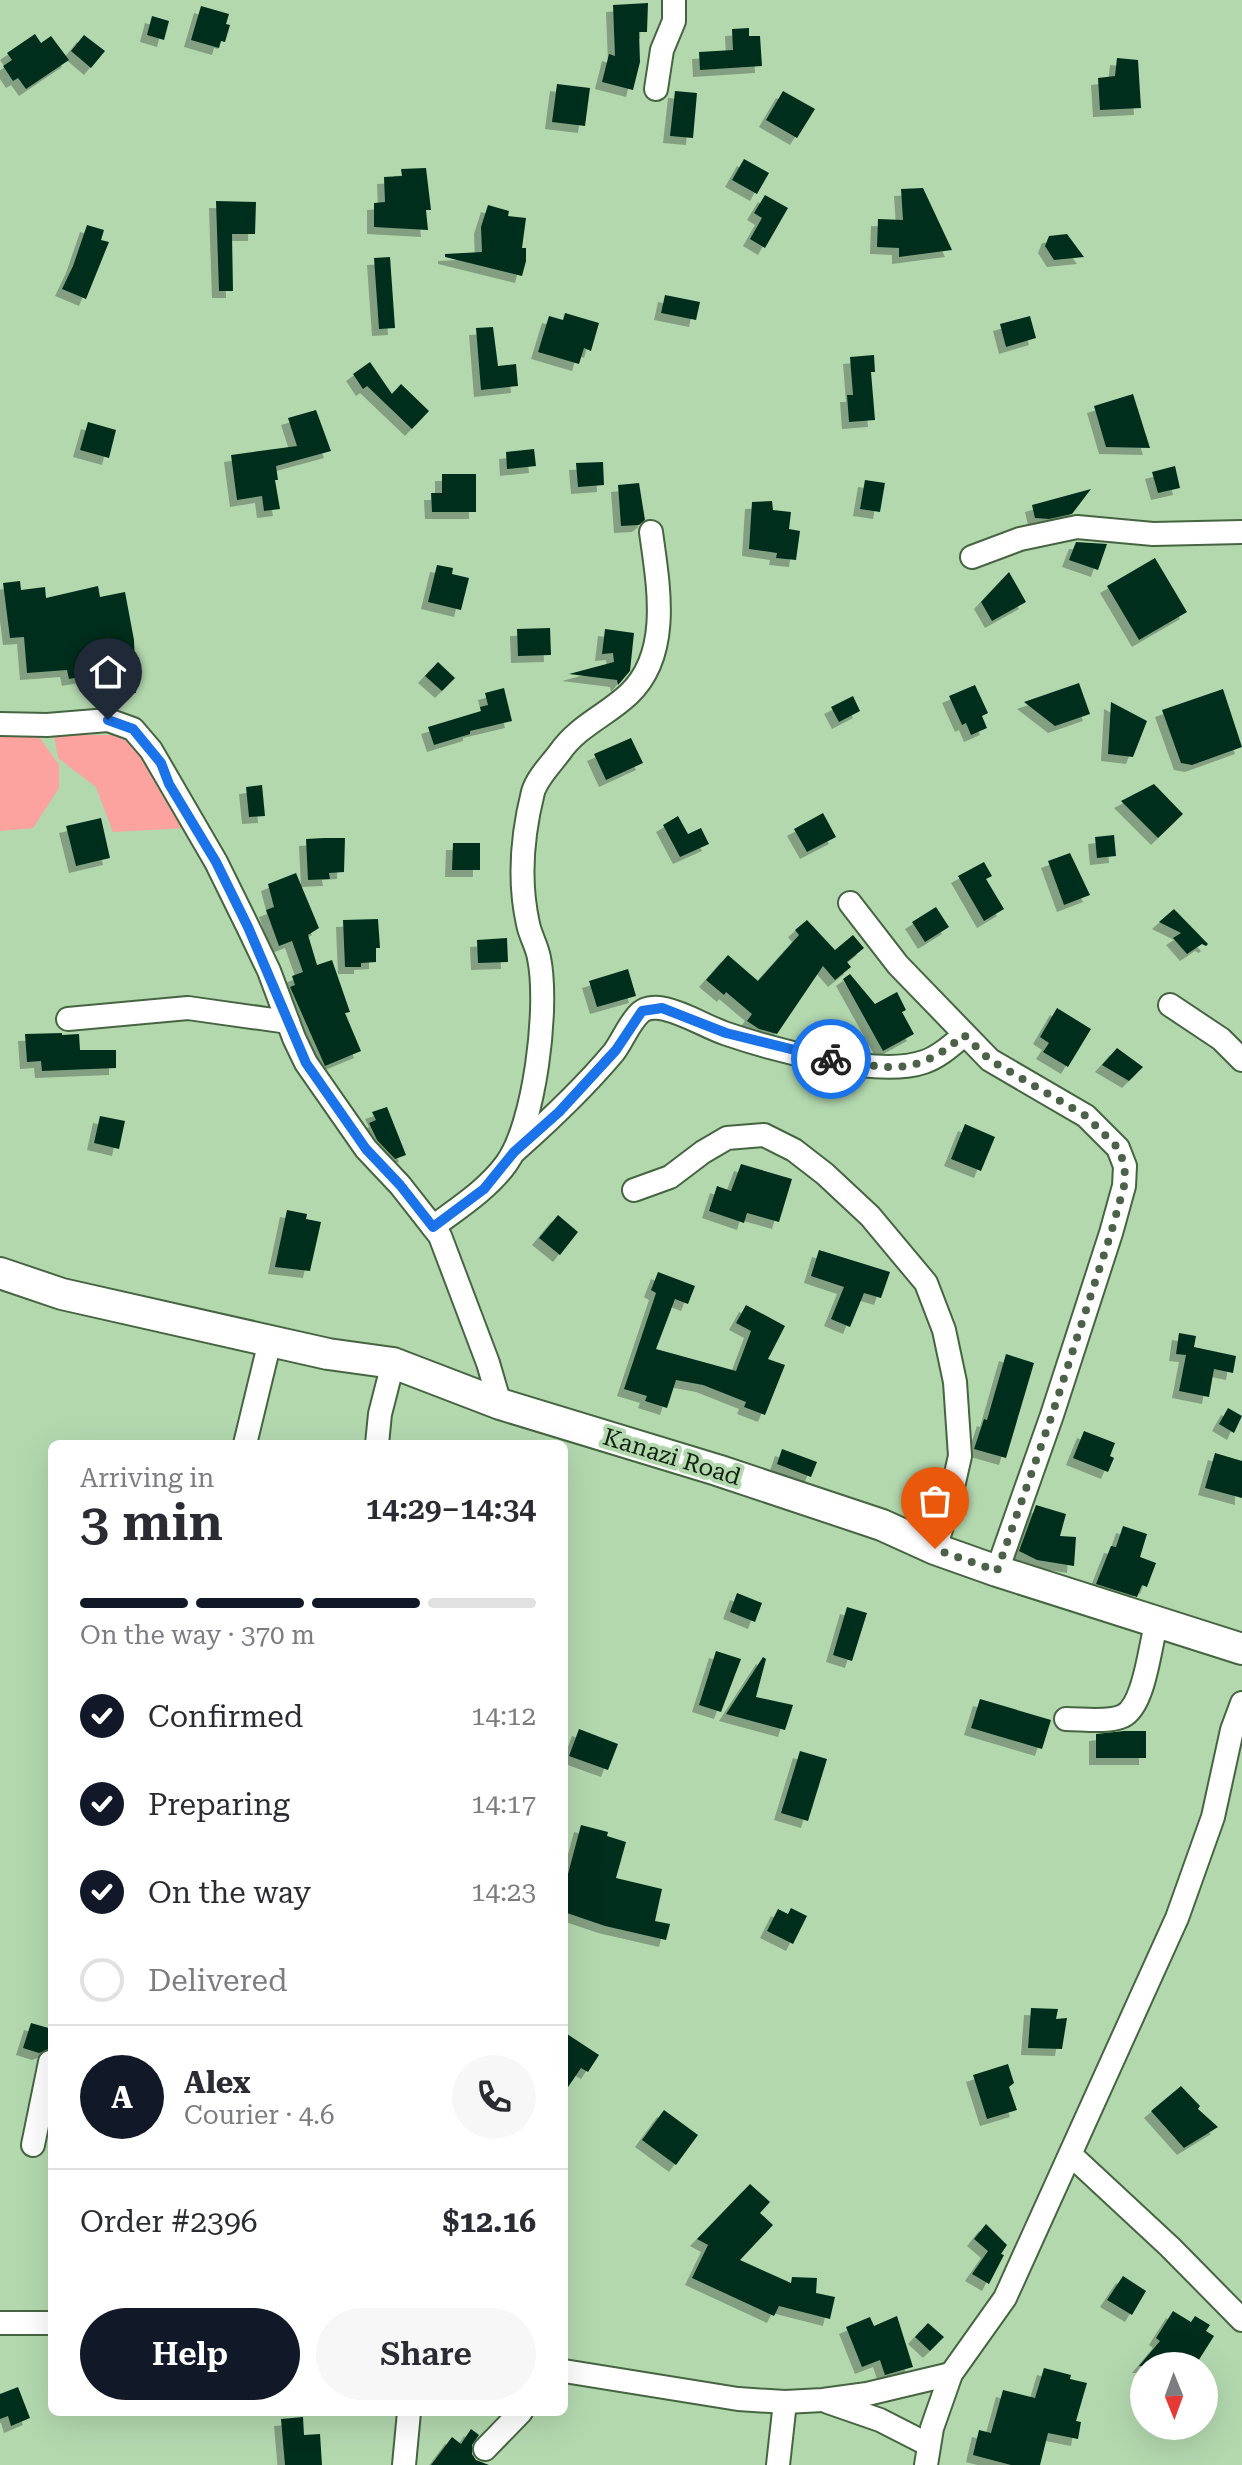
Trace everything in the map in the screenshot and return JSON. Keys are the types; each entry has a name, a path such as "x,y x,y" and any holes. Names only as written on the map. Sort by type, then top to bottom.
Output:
{"main road":[{"name":"Kanazi Road","path":"0,1273 62,1294 328,1354 393,1363 500,1404 833,1508 997,1571 1242,1649"}],"street":[{"path":"656,89 662,50 674,21 674,0"},
{"path":"972,557 1020,539 1077,527 1166,534 1242,532"},
{"path":"514,1152 533,1089 542,1011 539,957 528,927 520,884 523,841 534,787 564,746 583,727 629,695 644,677 658,633 659,608 651,532"},
{"path":"0,724 47,725 108,720 133,729 161,763 169,784 216,862 269,971 306,1063 366,1149 400,1185 440,1236 500,1404"},
{"path":"850,903 898,965 990,1060 1086,1116 1118,1148 1125,1166 1124,1186 1111,1233 997,1571"},
{"path":"1170,1005 1221,1039 1242,1060"},
{"path":"68,1019 188,1008 288,1022"},
{"path":"433,1227 484,1189 514,1152 559,1112 616,1050 642,1011 662,1008 773,1047 882,1067 909,1067 928,1062 964,1035"},
{"path":"634,1190 670,1177 727,1138 764,1135 794,1150 870,1216 926,1283 944,1330 955,1382 960,1456 935,1549"},
{"path":"246,1440 270,1341"},
{"path":"377,1440 380,1414 393,1363"},
{"path":"1066,1719 1122,1717 1129,1711 1137,1701 1157,1621"},
{"path":"823,2400 868,2415 927,2455 932,2428 951,2374 1005,2298 1177,1918 1213,1817 1232,1730 1242,1703"},
{"path":"33,2145 48,2072"},
{"path":"1071,2155 1170,2247 1242,2320"},
{"path":"0,2323 48,2323"},
{"path":"568,2372 738,2399 785,2402 867,2394 951,2374"},
{"path":"778,2465 785,2402"},
{"path":"404,2465 409,2416"},
{"path":"485,2449 517,2416"}],"shaded area":[{"path":"54,735 130,735 187,828 113,832 96,787 58,758"},
{"path":"0,736 39,737 59,765 59,788 33,828 0,831"}],"building":[{"path":"648,3 647,32 639,32 640,62 633,90 602,82 609,54 615,56 613,5"},
{"path":"201,6 229,14 226,24 230,25 225,42 221,41 219,48 191,40"},
{"path":"152,16 169,21 164,40 147,35"},
{"path":"749,28 749,36 760,36 762,66 700,70 699,52 733,50 732,29"},
{"path":"35,34 41,43 51,36 69,60 26,89 18,78 13,81 3,66 12,60 7,53"},
{"path":"84,35 105,51 91,68 71,51"},
{"path":"1117,58 1138,60 1141,108 1100,110 1098,78 1115,76"},
{"path":"557,84 590,88 585,126 552,122"},
{"path":"675,91 697,93 693,138 670,136"},
{"path":"783,91 815,109 797,138 766,120"},
{"path":"744,159 769,173 757,194 732,180"},
{"path":"426,168 431,210 426,210 428,230 374,227 374,203 385,202 384,177 402,176 401,169"},
{"path":"923,188 952,250 899,257 899,248 877,247 878,219 903,220 901,189"},
{"path":"765,195 788,208 765,248 750,239 762,218 754,213"},
{"path":"216,201 256,202 255,234 232,234 233,291 219,291"},
{"path":"488,205 509,211 508,216 526,218 522,248 526,248 526,261 522,276 445,257 445,254 482,252 481,227"},
{"path":"87,225 104,230 101,240 109,242 86,299 62,289"},
{"path":"1067,234 1084,257 1054,260 1045,246 1049,236"},
{"path":"390,257 395,328 379,329 374,258"},
{"path":"665,295 700,302 696,320 661,313"},
{"path":"565,313 599,323 591,351 584,348 579,364 538,352 549,316 563,320"},
{"path":"1030,316 1036,338 1006,347 1000,324"},
{"path":"493,327 498,366 516,364 518,386 481,390 476,328"},
{"path":"874,355 875,372 871,372 875,420 849,422 847,395 853,395 850,357"},
{"path":"370,362 392,394 401,384 429,411 412,429 367,386 363,389 353,374"},
{"path":"1133,394 1150,448 1106,447 1094,406"},
{"path":"316,410 331,451 276,466 280,509 264,511 262,496 237,500 231,455 297,446 288,418"},
{"path":"88,422 116,430 109,458 80,450"},
{"path":"534,449 536,466 507,469 506,452"},
{"path":"603,462 604,485 578,487 576,463"},
{"path":"1175,466 1180,488 1158,493 1152,472"},
{"path":"442,474 476,474 476,512 432,512 431,493 442,493"},
{"path":"865,480 885,483 880,512 860,509"},
{"path":"639,483 645,520 639,525 621,526 618,485"},
{"path":"1091,489 1072,514 1049,519 1035,518 1032,505"},
{"path":"772,501 773,510 791,512 789,529 800,531 796,560 776,558 777,553 749,549 752,502"},
{"path":"1076,542 1107,544 1098,570 1069,560"},
{"path":"1155,558 1187,612 1139,640 1107,586"},
{"path":"437,565 453,568 452,574 469,578 461,610 428,602"},
{"path":"1009,572 1026,602 992,621 981,602"},
{"path":"20,581 21,590 45,587 46,598 98,586 100,597 125,592 134,640 136,693 120,694 119,670 69,679 67,670 27,673 24,637 10,638 3,583"},
{"path":"550,628 551,655 518,656 517,629"},
{"path":"605,629 634,633 630,671 618,685 617,680 569,674 614,662 613,653 602,654"},
{"path":"438,662 455,678 442,691 425,676"},
{"path":"1079,683 1090,714 1055,726 1024,702"},
{"path":"975,685 988,713 982,716 987,728 971,735 966,723 962,725 949,696"},
{"path":"504,688 512,721 470,731 470,734 434,745 428,727 481,711 480,707 488,705 485,693"},
{"path":"1223,689 1242,747 1192,765 1181,763 1162,710"},
{"path":"853,696 860,711 839,722 831,707"},
{"path":"1111,702 1147,721 1133,757 1108,754"},
{"path":"631,738 643,763 606,780 594,754"},
{"path":"1154,784 1183,814 1158,838 1121,801"},
{"path":"262,785 265,816 249,817 246,787"},
{"path":"823,813 836,837 807,852 794,829"},
{"path":"678,816 688,834 701,828 709,844 680,857 663,825"},
{"path":"101,818 110,858 76,866 66,826"},
{"path":"1114,835 1116,856 1097,858 1095,837"},
{"path":"345,838 344,872 329,873 330,879 308,880 306,839"},
{"path":"453,843 480,843 480,870 452,870"},
{"path":"1070,853 1090,895 1064,905 1048,861"},
{"path":"984,862 992,876 986,879 1004,909 984,921 958,876"},
{"path":"296,873 319,928 308,935 317,965 332,960 350,1012 345,1013 361,1051 325,1066 290,987 295,985 292,976 303,972 292,941 279,946 266,910 274,907 268,884"},
{"path":"936,907 949,927 925,942 912,922"},
{"path":"1174,909 1208,944 1206,946 1202,944 1187,954 1173,938 1181,933 1159,922"},
{"path":"378,919 380,948 376,948 376,962 361,963 361,967 345,967 343,920"},
{"path":"807,920 835,950 853,935 864,948 847,962 851,967 835,980 823,966 777,1034 759,1029 747,1021 752,1014 706,980 728,955 758,981 799,935 795,930"},
{"path":"507,938 508,962 478,963 477,940"},
{"path":"628,969 636,996 597,1007 589,981"},
{"path":"850,974 875,1004 897,992 906,1010 902,1012 914,1034 883,1051 843,979"},
{"path":"1057,1008 1091,1029 1068,1067 1043,1052 1049,1043 1040,1037"},
{"path":"25,1034 79,1034 80,1050 116,1050 116,1068 42,1071 41,1061 27,1062"},
{"path":"1117,1048 1143,1067 1129,1081 1102,1065"},
{"path":"387,1107 406,1155 395,1159 377,1140 369,1123 376,1120 372,1112"},
{"path":"100,1116 125,1121 119,1149 94,1143"},
{"path":"965,1124 995,1137 981,1171 951,1159"},
{"path":"741,1164 792,1179 779,1222 747,1213 744,1223 709,1211 717,1186 731,1191"},
{"path":"287,1210 307,1214 306,1219 321,1222 310,1271 275,1267"},
{"path":"558,1215 578,1232 560,1255 539,1238"},
{"path":"819,1250 890,1272 881,1298 864,1293 850,1327 831,1319 844,1287 811,1276"},
{"path":"658,1272 695,1286 688,1304 675,1299 656,1349 736,1371 751,1331 736,1323 746,1305 785,1326 768,1359 785,1365 765,1415 744,1407 746,1402 703,1385 676,1380 667,1408 645,1401 647,1396 624,1389 656,1293 651,1290"},
{"path":"1179,1333 1196,1336 1194,1347 1236,1356 1233,1373 1214,1369 1209,1397 1179,1391 1186,1355 1176,1354"},
{"path":"1006,1354 1034,1363 1006,1458 974,1449 984,1419 987,1420"},
{"path":"1228,1408 1242,1416 1234,1433 1219,1424"},
{"path":"1084,1431 1115,1443 1110,1456 1114,1458 1108,1472 1073,1458"},
{"path":"782,1449 817,1462 811,1477 777,1464"},
{"path":"1215,1453 1242,1461 1242,1498 1205,1488"},
{"path":"1036,1505 1066,1514 1060,1536 1076,1537 1074,1566 1037,1560 1019,1551"},
{"path":"1123,1526 1147,1534 1140,1557 1156,1563 1147,1587 1142,1585 1137,1597 1096,1584 1111,1546 1116,1547"},
{"path":"737,1593 762,1603 755,1622 730,1612"},
{"path":"847,1607 867,1613 852,1661 833,1655"},
{"path":"716,1651 741,1659 721,1712 699,1705"},
{"path":"763,1657 766,1659 756,1697 793,1705 785,1730 726,1714"},
{"path":"980,1699 1051,1720 1042,1749 971,1728"},
{"path":"579,1729 618,1744 608,1770 569,1756"},
{"path":"1146,1731 1146,1758 1096,1758 1096,1734"},
{"path":"800,1751 827,1759 808,1821 781,1813"},
{"path":"581,1825 608,1832 607,1836 626,1842 616,1878 662,1889 655,1921 670,1924 666,1940 605,1926 568,1913 568,1874"},
{"path":"791,1908 807,1916 793,1944 767,1931 778,1909 788,1914"},
{"path":"1031,2008 1058,2009 1056,2019 1067,2018 1062,2049 1028,2048"},
{"path":"31,2023 48,2028 48,2050 39,2053 23,2048"},
{"path":"568,2035 599,2055 588,2072 581,2068 568,2087"},
{"path":"1008,2064 1014,2083 1009,2087 1017,2110 987,2119 973,2075"},
{"path":"1181,2086 1200,2106 1198,2109 1218,2127 1184,2148 1151,2111"},
{"path":"664,2110 698,2135 676,2165 642,2140"},
{"path":"750,2184 770,2202 760,2213 773,2225 740,2260 791,2283 792,2277 817,2278 816,2293 835,2297 830,2319 779,2306 774,2316 692,2278 708,2245 697,2239"},
{"path":"986,2224 1007,2245 989,2284 972,2274 988,2251 974,2239"},
{"path":"1123,2276 1146,2291 1132,2315 1107,2300"},
{"path":"1173,2311 1191,2322 1195,2316 1210,2325 1206,2331 1214,2336 1204,2352 1151,2352 1160,2341 1156,2338"},
{"path":"897,2316 913,2367 885,2375 880,2360 862,2367 846,2327 870,2317 874,2326"},
{"path":"928,2323 944,2337 930,2351 915,2337"},
{"path":"1044,2368 1087,2383 1076,2421 1081,2422 1078,2439 1048,2433 1040,2465 1011,2465 973,2455 979,2430 991,2433 1003,2390 1035,2398"},
{"path":"18,2387 30,2418 11,2426 8,2416 0,2419 0,2394"},
{"path":"303,2417 304,2435 320,2434 322,2465 285,2465 281,2419"},
{"path":"471,2429 479,2435 472,2445 472,2454 476,2460 489,2465 431,2465 452,2437 461,2444"}],"way so far":[{"path":"831,1059 882,1067 909,1067 928,1062 964,1035 990,1060 1086,1116 1118,1148 1125,1166 1124,1186 1111,1233 997,1571 935,1549"}],"route":[{"path":"108,720 133,729 161,763 169,784 216,862 248,927 306,1063 366,1149 433,1227 484,1189 514,1152 559,1112 616,1050 642,1011 662,1008 759,1043 831,1059"}]}
